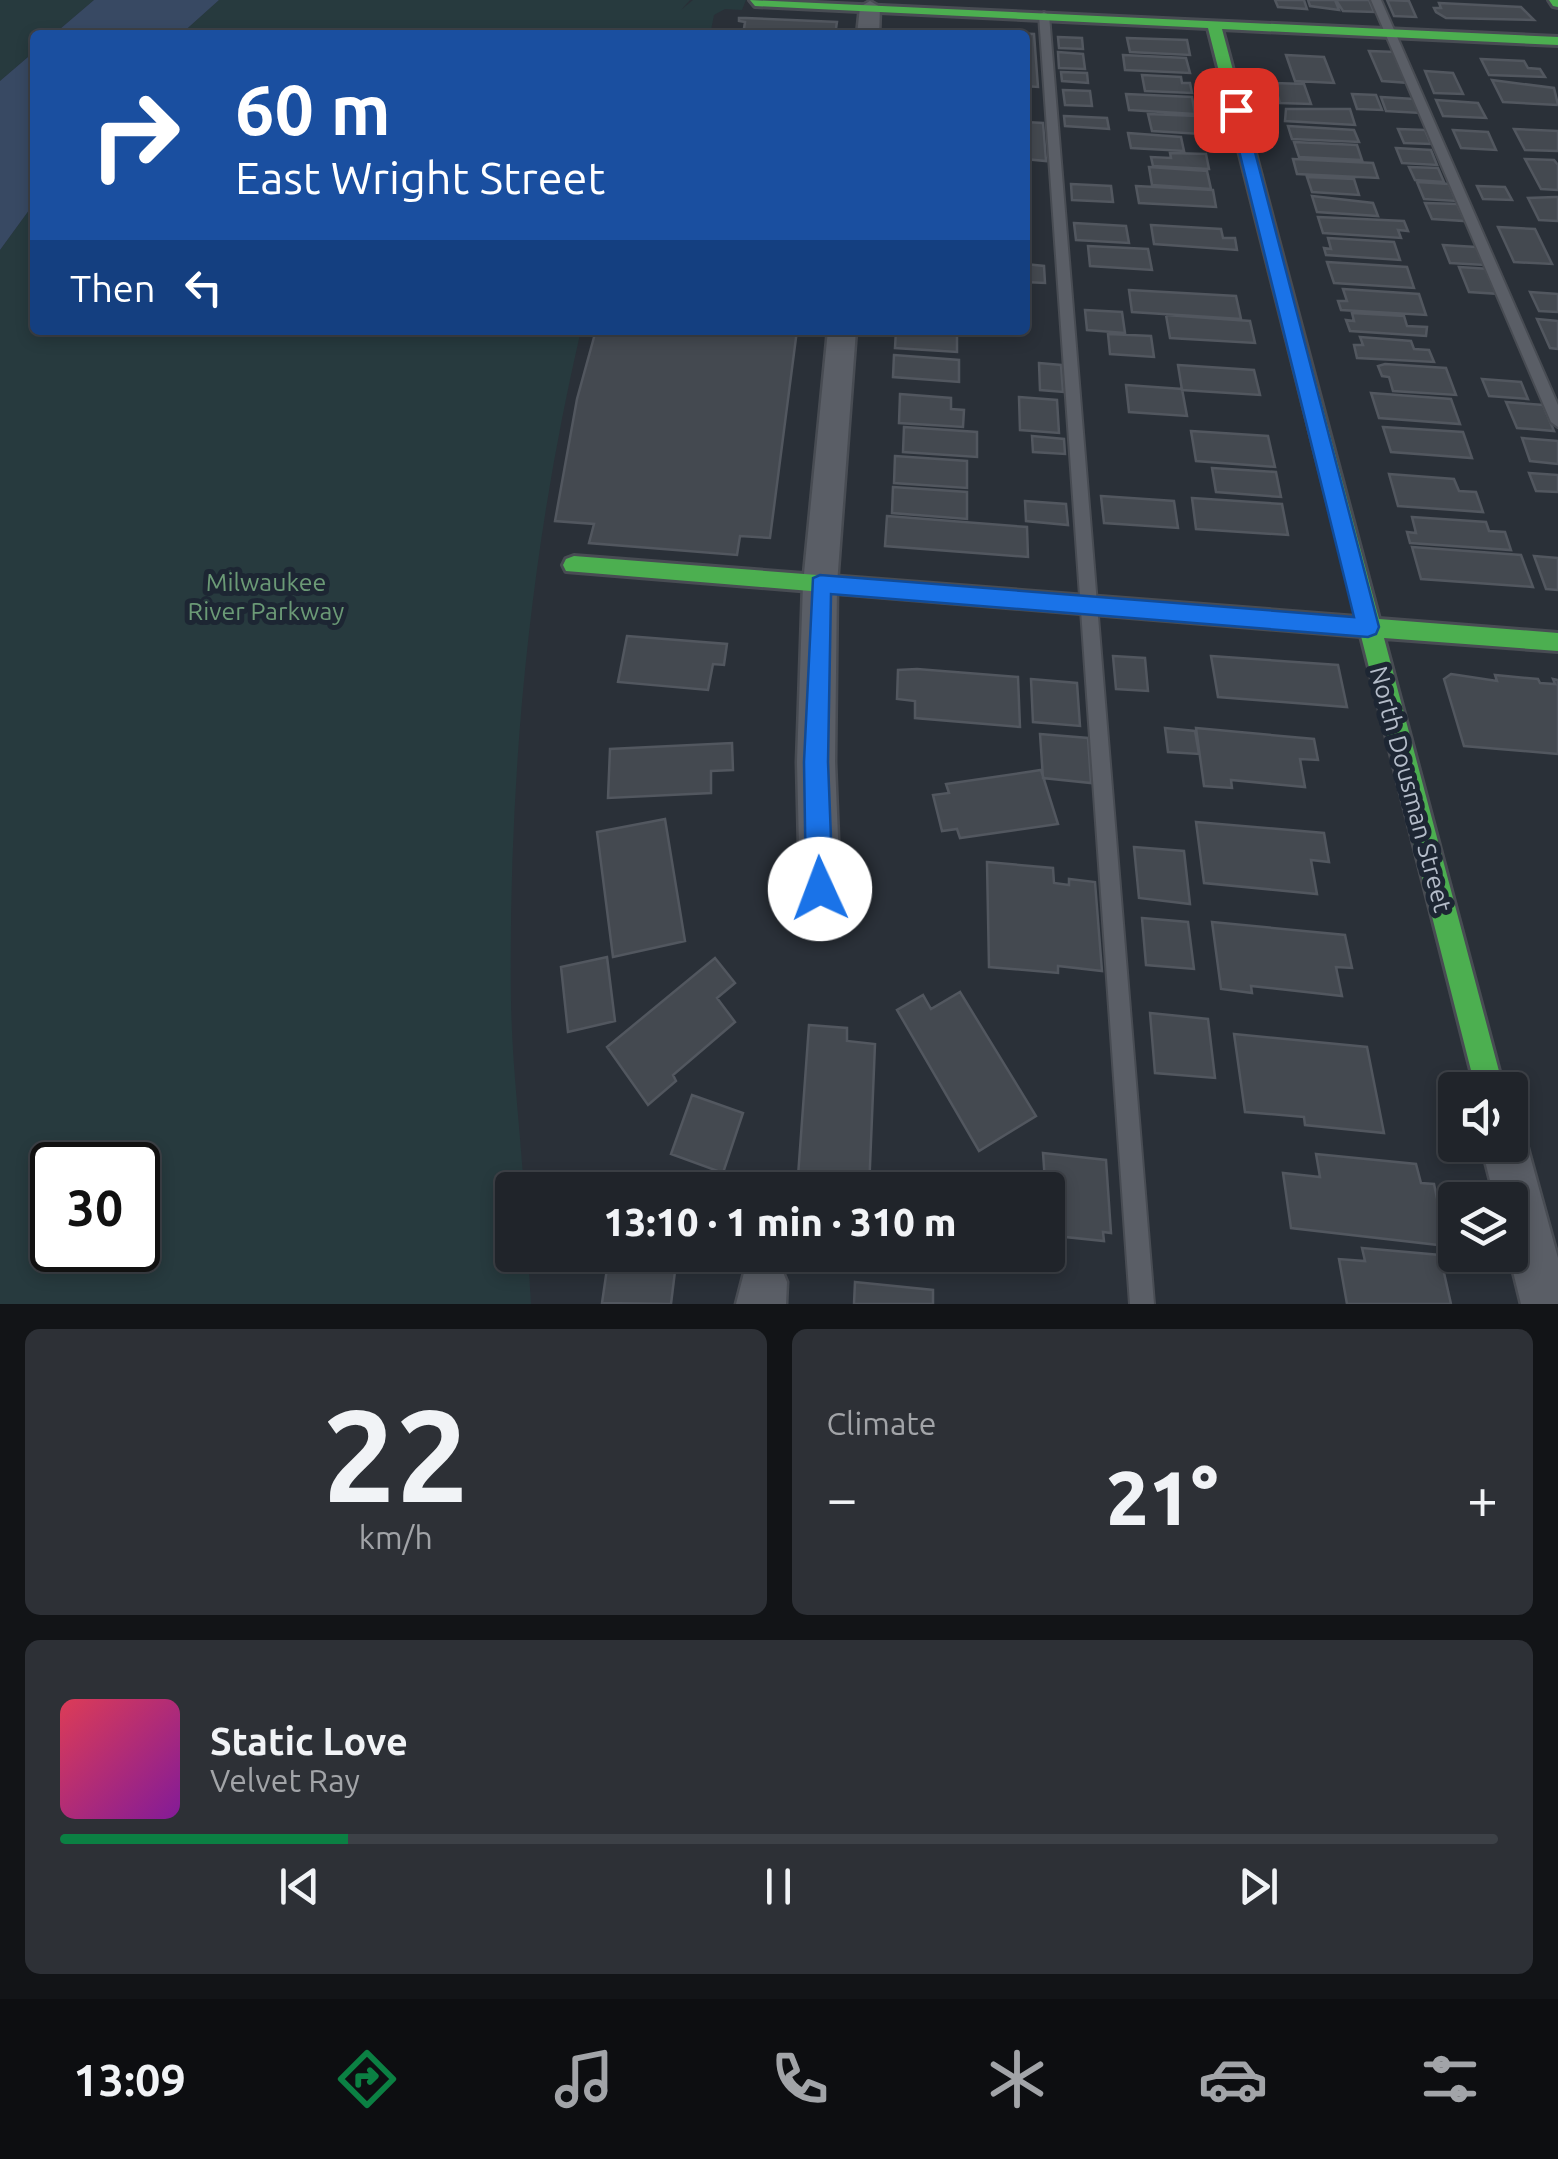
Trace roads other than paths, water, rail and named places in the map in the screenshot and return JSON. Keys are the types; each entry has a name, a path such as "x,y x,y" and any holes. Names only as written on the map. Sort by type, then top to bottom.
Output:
{"street":[{"path":"755,2 1052,10 1214,23 1558,40"},
{"path":"868,30 870,7"},
{"name":"North Dousman Street","path":"1214,23 1485,1072"},
{"path":"820,889 816,762 820,584 842,335"},
{"path":"574,565 1558,642"},
{"path":"1508,1162 1546,1304"}],"lane":[{"path":"1376,0 1558,422"},
{"path":"1052,10 1088,605 1142,1304"}],"water":[{"path":"94,0 219,0 186,30 59,30"},
{"path":"30,55 30,209 0,250 0,81"}],"park label":[{"name":"Milwaukee River Parkway","path":"266,596"}]}
